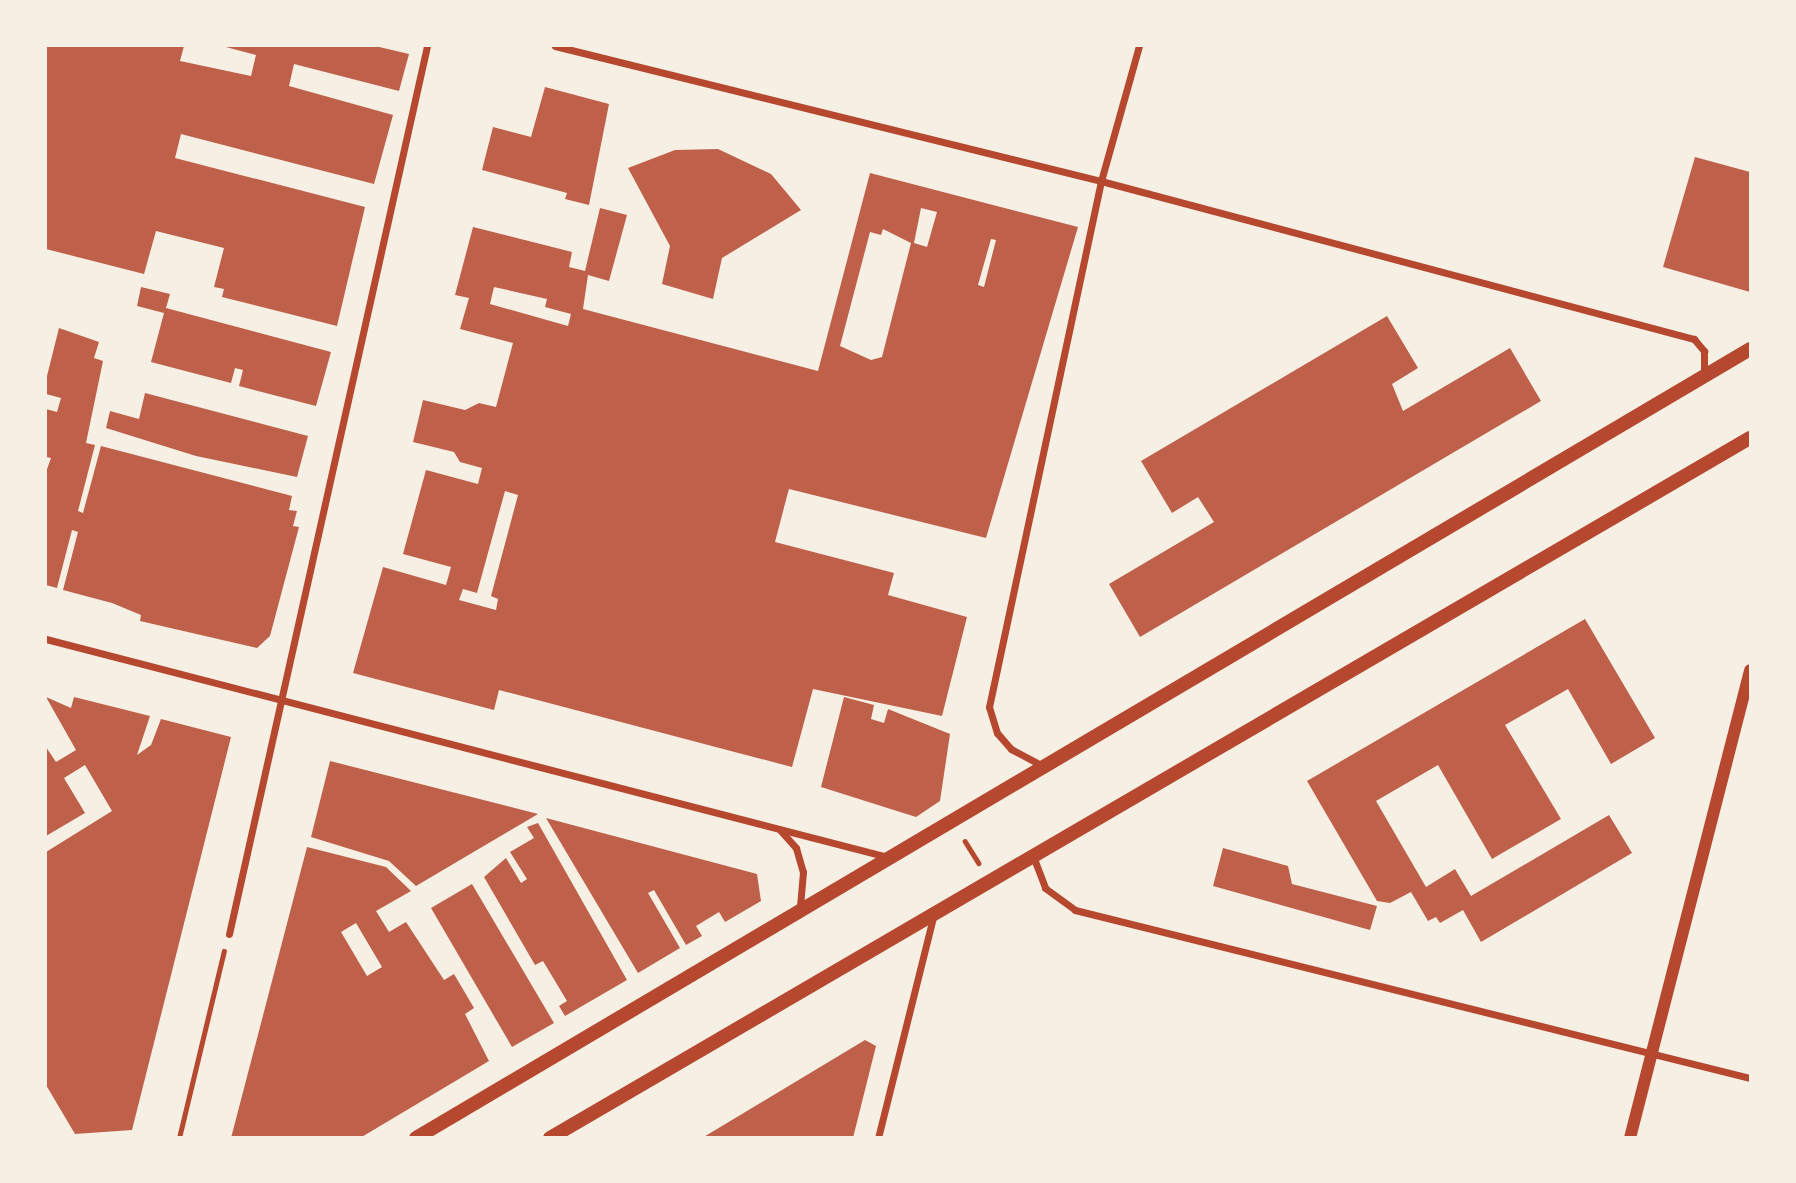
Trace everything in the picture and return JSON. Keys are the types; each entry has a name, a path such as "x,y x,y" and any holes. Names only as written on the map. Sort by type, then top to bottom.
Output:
{"main road":[{"path":"416,1138 1751,349"},
{"path":"550,1138 1751,438"}],"street":[{"path":"229,934 284,704 427,46"},
{"path":"555,46 1101,181 1694,340 1704,351 1704,377"},
{"path":"1044,766 1011,749 997,733 989,706 1101,181 1139,46"},
{"path":"46,639 284,704 893,858"},
{"path":"1630,1138 1751,670"},
{"path":"780,830 796,848 803,872 800,912"},
{"path":"1033,856 1045,888 1075,910 1751,1078"},
{"path":"878,1138 933,916"}],"path":[{"path":"953,823 991,882"},
{"path":"179,1138 229,934"}],"building":[{"path":"46,46 184,46 180,61 251,76 256,55 222,46 375,46 409,54 399,91 294,64 289,86 393,115 374,184 181,134 175,158 365,207 337,326 222,297 224,289 214,287 224,248 156,231 144,274 46,249"},
{"path":"545,87 609,104 589,205 565,199 567,193 482,170 493,127 531,137"},
{"path":"718,149 771,174 801,210 722,258 713,299 662,284 670,246 628,168 675,150"},
{"path":"1695,157 1750,172 1750,292 1663,267"},
{"path":"870,173 1078,227 986,538 789,489 787,496 775,542 894,573 888,595 967,617 942,716 813,689 792,767 499,690 494,710 353,673 383,567 446,585 451,567 403,554 426,470 478,484 482,468 460,462 454,452 413,442 423,400 465,410 479,403 496,407 513,343 460,329 469,298 455,295 473,227 572,252 569,267 585,271 600,208 627,215 609,281 588,275 583,309 818,371","holes":["921,208 937,212 927,247 914,243","883,229 911,243 882,357 871,360 840,346 870,232 881,235","991,239 996,240 984,287 978,285","494,287 547,299 545,307 571,314 568,326 490,304","505,491 518,495 491,596 498,599 496,610 459,600 463,589 477,593"]},
{"path":"141,287 170,294 166,308 331,352 316,406 239,386 243,370 235,368 231,383 151,362 164,313 137,306"},
{"path":"1387,316 1418,368 1392,384 1403,411 1510,348 1541,401 1140,637 1109,584 1214,522 1198,497 1172,513 1141,461"},
{"path":"59,328 99,342 94,358 103,361 86,443 95,445 78,511 83,513 101,446 292,496 289,510 297,511 293,526 299,527 270,636 257,648 140,621 141,615 112,603 63,590 78,532 72,530 57,588 46,585 46,472 51,458 46,457 46,409 57,412 61,398 46,394 46,380"},
{"path":"145,393 308,436 297,477 196,456 106,428 110,411 139,419"},
{"path":"1585,619 1655,738 1611,764 1568,689 1505,725 1561,819 1492,859 1438,765 1376,801 1426,887 1455,869 1471,896 1609,815 1632,853 1481,942 1463,910 1440,923 1436,917 1428,921 1411,892 1390,903 1377,901 1307,781"},
{"path":"46,697 71,708 74,697 150,716 137,755 151,745 161,719 231,737 132,1130 75,1134 46,1085 46,852 112,811 85,765 64,778 85,813 46,836 46,747 56,762 76,750"},
{"path":"844,697 874,705 871,719 884,723 888,709 950,734 940,801 916,817 821,787"},
{"path":"330,761 538,814 416,886 389,861 311,837"},
{"path":"546,818 757,874 761,901 725,922 719,912 696,926 702,936 686,945 654,890 648,893 680,948 638,973"},
{"path":"538,823 627,980 565,1016 559,1006 567,1001 543,961 535,965 484,877 506,858 521,883 527,879 510,852 534,838 527,827"},
{"path":"307,847 386,867 411,891 376,911 389,932 406,922 444,980 454,974 474,1008 465,1014 489,1061 360,1138 231,1138","holes":["356,923 382,967 367,976 341,932"]},
{"path":"1223,848 1288,866 1292,884 1377,906 1370,930 1213,886"},
{"path":"472,884 554,1023 512,1047 431,908"},
{"path":"865,1040 876,1046 853,1138 702,1138"}]}
